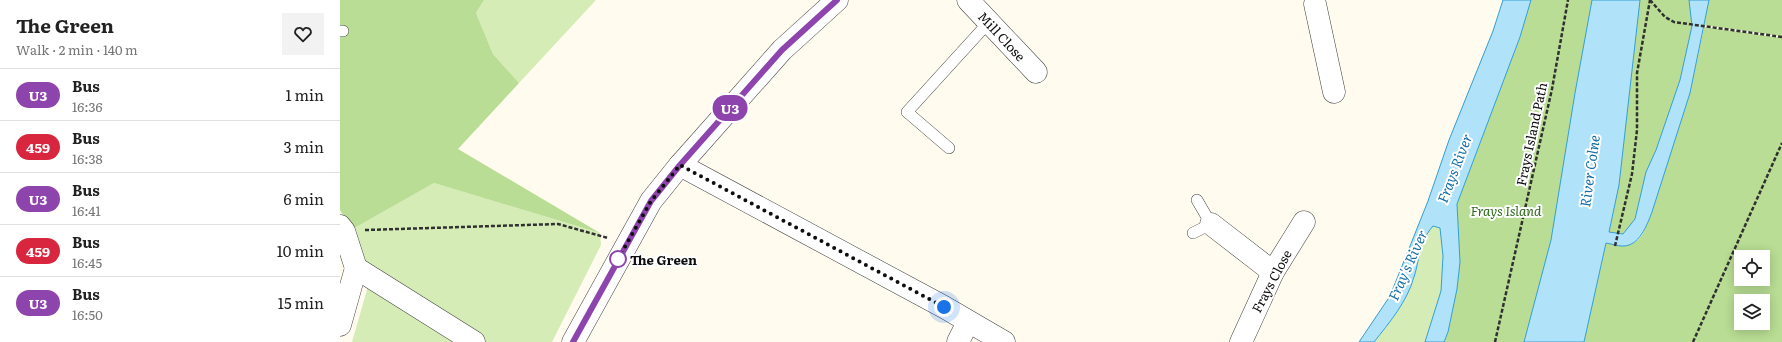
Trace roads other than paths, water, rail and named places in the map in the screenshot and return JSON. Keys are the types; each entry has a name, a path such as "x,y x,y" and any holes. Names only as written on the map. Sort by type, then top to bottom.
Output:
{"street":[{"path":"573,342 651,201 680,165 782,50 837,0"},
{"name":"Mill Close","path":"968,0 1036,72"},
{"path":"1314,1 1334,92"},
{"path":"680,165 1004,342"},
{"name":"Frays Close","path":"1241,342 1273,272 1304,222"},
{"path":"340,325 356,268 342,228"},
{"path":"1202,229 1273,272"},
{"path":"356,268 474,342"},
{"path":"958,342 968,322"}],"lane":[{"path":"949,148 907,112 989,22"},
{"path":"1198,200 1202,229"}],"water":[{"path":"1503,0 1531,0 1520,37 1457,204 1460,262 1457,289 1448,332 1444,342 1425,342 1441,291 1443,256 1440,228 1433,226 1424,239 1411,286 1397,312 1374,342 1359,342 1390,296 1428,201 1449,140 1493,31"},
{"name":"River Colne","path":"1592,0 1640,0 1619,185 1609,232 1623,234 1635,219 1646,172 1656,150 1680,80 1692,26 1689,0 1709,0 1690,93 1648,223 1642,234 1633,243 1622,246 1606,243 1584,342 1524,342 1551,240"}],"place":[{"name":"The Green","path":"618,259"}],"water label":[{"name":"Frays River","path":"1454,168"},
{"name":"Fray's River","path":"1407,265"}],"park label":[{"name":"Frays Island","path":"1506,210"}]}
